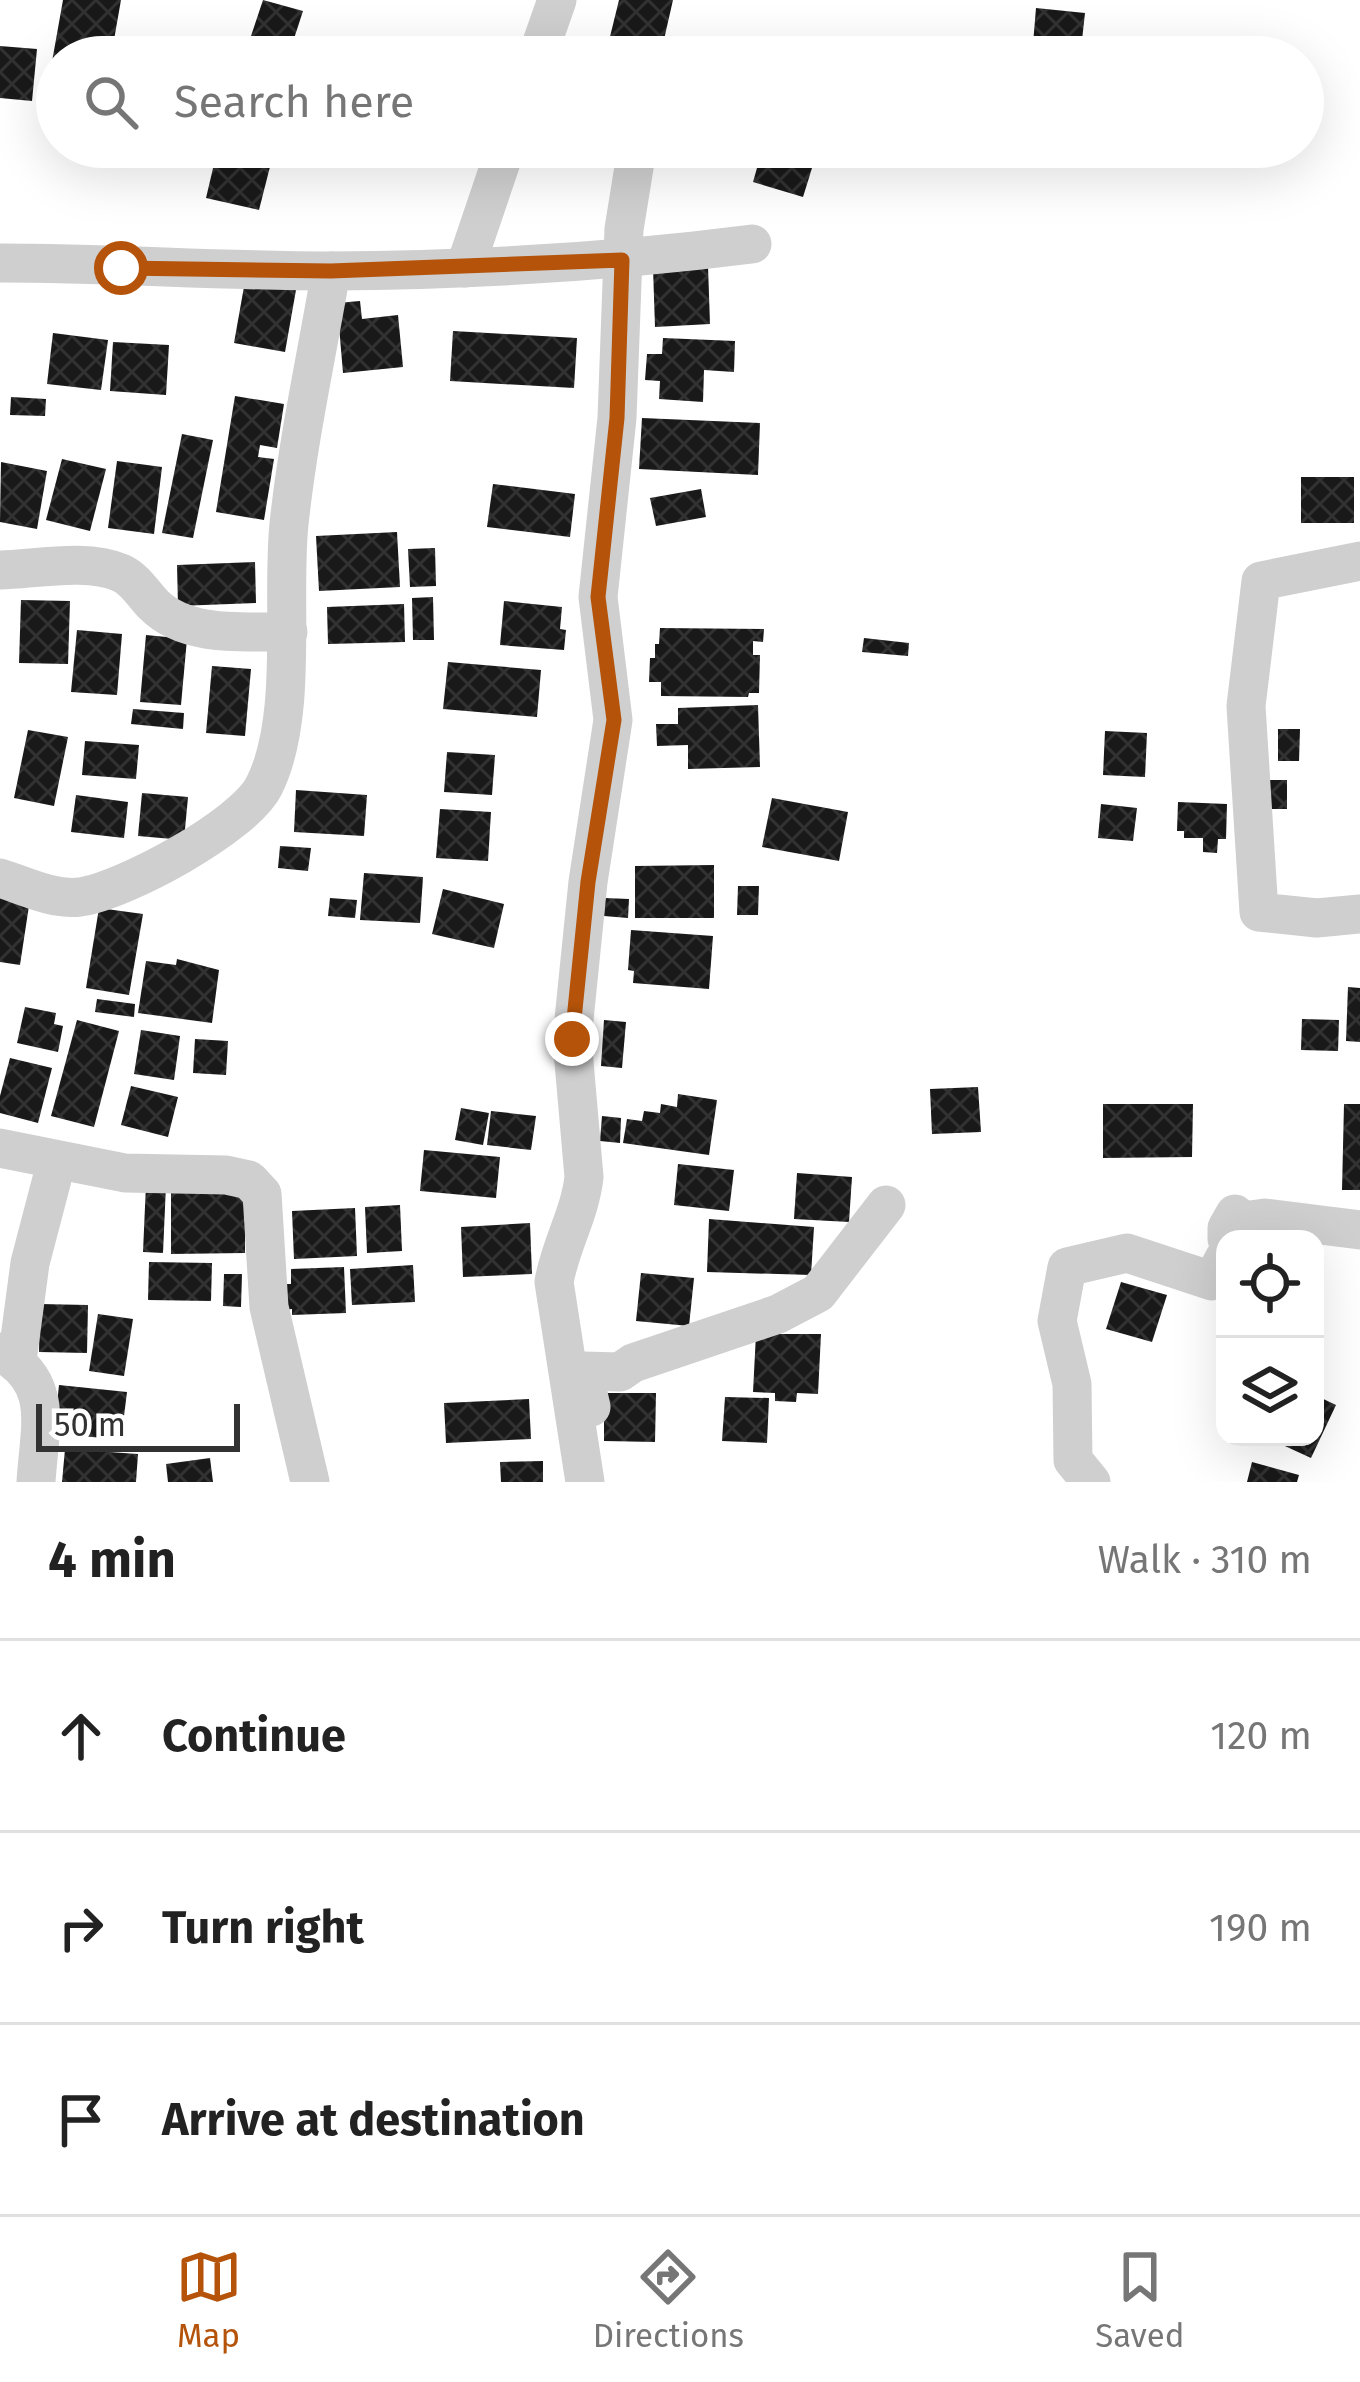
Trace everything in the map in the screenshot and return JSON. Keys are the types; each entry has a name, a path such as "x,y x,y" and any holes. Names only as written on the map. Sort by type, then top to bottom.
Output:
{"street":[{"path":"544,36 557,0"},
{"path":"465,268 499,168"},
{"path":"588,1482 554,1282 584,1177 572,1039 588,882 614,720 598,597 617,418 622,260 632,168"},
{"path":"0,263 331,271 465,268 622,260 752,244"},
{"path":"0,878 49,894 80,897 207,841 254,804 278,748 288,632 289,526 331,271"},
{"path":"1360,561 1261,580 1246,706 1259,912 1317,918 1360,914"},
{"path":"0,570 97,567 122,573 154,606 208,630 288,632"},
{"path":"0,1148 125,1173 226,1175 248,1180 262,1194 269,1307 310,1482"},
{"path":"36,1482 41,1399 34,1380 8,1356 52,1179"},
{"path":"588,1482 601,1454 583,1371 620,1372 633,1363 778,1314 818,1293 886,1205"},
{"path":"1227,1230 1235,1214 1243,1230"},
{"path":"1248,1230 1250,1220 1265,1218 1360,1230"},
{"path":"1091,1482 1073,1460 1072,1384 1057,1321 1067,1267 1126,1253 1211,1281 1216,1272"}],"building":[{"path":"63,0 121,0 115,36 57,36"},
{"path":"263,0 303,11 295,36 251,36"},
{"path":"619,0 673,0 665,36 610,36"},
{"path":"1036,8 1085,13 1082,36 1034,36"},
{"path":"0,46 36,49 32,101 0,98"},
{"path":"213,168 270,168 259,210 206,198"},
{"path":"757,168 812,168 803,197 753,182"},
{"path":"708,266 710,324 655,327 653,268"},
{"path":"245,281 296,290 285,352 234,343"},
{"path":"360,301 362,319 398,315 403,367 343,373 337,303"},
{"path":"453,331 577,338 574,388 450,381"},
{"path":"53,333 108,340 101,390 47,384"},
{"path":"663,338 735,341 734,372 704,370 703,402 659,399 660,381 645,380 647,354 662,354"},
{"path":"113,342 169,345 166,395 110,391"},
{"path":"235,396 284,404 277,448 260,445 258,457 274,459 264,520 216,512"},
{"path":"11,397 46,399 45,416 10,415"},
{"path":"642,418 760,423 758,475 639,469"},
{"path":"182,434 213,440 193,538 162,533"},
{"path":"62,459 106,469 90,531 46,520"},
{"path":"117,461 162,467 154,534 108,528"},
{"path":"1,462 47,471 37,529 0,522"},
{"path":"1301,477 1354,477 1354,523 1301,523"},
{"path":"493,484 575,494 570,537 487,527"},
{"path":"701,489 706,517 656,526 650,498"},
{"path":"397,532 400,587 319,591 316,536"},
{"path":"435,548 436,586 410,587 408,549"},
{"path":"255,562 256,603 178,606 177,565"},
{"path":"433,597 434,640 413,640 412,598"},
{"path":"21,600 70,601 68,664 19,663"},
{"path":"504,601 562,607 564,650 500,645"},
{"path":"404,604 405,642 328,644 327,607"},
{"path":"660,628 764,629 763,642 753,641 753,655 760,655 759,693 748,697 661,696 661,682 649,682 650,658 655,658"},
{"path":"77,630 122,634 117,695 71,692"},
{"path":"146,635 187,639 181,705 140,702"},
{"path":"864,638 909,643 908,656 862,652"},
{"path":"448,662 541,670 537,717 443,709"},
{"path":"212,666 251,669 245,736 206,733"},
{"path":"758,705 760,767 688,769 688,745 657,746 656,724 678,724 678,708"},
{"path":"133,709 184,713 183,729 131,724"},
{"path":"1278,729 1300,729 1299,761 1278,761"},
{"path":"28,730 68,737 54,806 14,798"},
{"path":"1105,731 1147,733 1145,777 1103,775"},
{"path":"85,741 139,745 136,779 82,775"},
{"path":"447,752 495,755 492,795 444,792"},
{"path":"1269,780 1287,780 1287,809 1269,809"},
{"path":"296,790 367,795 364,836 294,832"},
{"path":"142,793 188,797 184,840 138,836"},
{"path":"76,795 128,802 124,838 71,832"},
{"path":"772,798 848,812 839,861 762,847"},
{"path":"1178,802 1227,804 1226,839 1218,839 1217,853 1203,852 1203,838 1184,838 1184,831 1177,831"},
{"path":"1101,804 1137,808 1133,841 1098,838"},
{"path":"440,809 491,812 488,861 436,858"},
{"path":"280,846 311,848 308,871 278,868"},
{"path":"714,865 714,918 635,918 635,866"},
{"path":"364,873 423,877 420,923 360,920"},
{"path":"738,886 759,886 758,915 737,915"},
{"path":"443,889 504,904 494,948 432,934"},
{"path":"0,895 30,899 20,965 0,962"},
{"path":"330,898 357,900 355,918 328,916"},
{"path":"605,898 629,899 628,918 604,916"},
{"path":"99,908 143,914 129,995 86,988"},
{"path":"631,930 713,936 709,989 633,983 634,971 628,970"},
{"path":"177,959 219,970 212,1023 138,1013 146,961 176,965"},
{"path":"1348,987 1360,988 1360,1042 1346,1041"},
{"path":"97,999 135,1004 134,1017 95,1012"},
{"path":"25,1007 56,1013 54,1024 63,1026 58,1052 17,1043"},
{"path":"1302,1019 1339,1020 1338,1051 1301,1050"},
{"path":"77,1020 119,1031 94,1127 51,1116"},
{"path":"604,1020 626,1022 622,1068 601,1066"},
{"path":"141,1030 180,1036 174,1080 134,1074"},
{"path":"195,1039 228,1041 226,1075 193,1073"},
{"path":"10,1058 52,1068 38,1123 0,1113"},
{"path":"131,1086 178,1097 168,1137 121,1125"},
{"path":"978,1087 981,1132 932,1134 930,1089"},
{"path":"678,1094 717,1100 709,1155 623,1143 627,1119 642,1121 644,1111 660,1113 661,1104 677,1107"},
{"path":"1103,1104 1193,1104 1192,1157 1103,1158"},
{"path":"1344,1104 1360,1104 1360,1190 1342,1190"},
{"path":"461,1108 489,1113 483,1145 455,1140"},
{"path":"491,1111 536,1116 531,1150 487,1145"},
{"path":"602,1116 621,1118 620,1143 600,1141"},
{"path":"424,1150 500,1157 496,1198 420,1191"},
{"path":"678,1164 734,1170 729,1211 674,1205"},
{"path":"797,1173 852,1177 849,1222 794,1219"},
{"path":"146,1184 166,1185 163,1253 143,1252"},
{"path":"245,1186 245,1253 171,1254 171,1187"},
{"path":"400,1205 402,1251 367,1253 365,1207"},
{"path":"355,1208 357,1256 294,1259 292,1211"},
{"path":"709,1219 814,1227 811,1275 707,1272"},
{"path":"530,1223 532,1274 463,1277 461,1227"},
{"path":"149,1262 212,1263 211,1301 148,1300"},
{"path":"413,1265 415,1302 352,1305 350,1269"},
{"path":"344,1267 346,1313 292,1315 292,1309 283,1310 283,1284 291,1284 291,1269"},
{"path":"641,1273 694,1278 689,1326 636,1321"},
{"path":"224,1274 242,1274 241,1307 223,1306"},
{"path":"1121,1282 1167,1295 1152,1342 1106,1329"},
{"path":"40,1304 88,1305 87,1353 39,1352"},
{"path":"98,1314 133,1319 124,1376 89,1371"},
{"path":"756,1334 821,1334 818,1394 797,1393 796,1402 775,1401 775,1393 753,1392"},
{"path":"59,1385 127,1392 121,1440 54,1433"},
{"path":"604,1393 656,1393 655,1442 604,1441"},
{"path":"725,1397 769,1398 767,1443 722,1441"},
{"path":"529,1399 531,1439 446,1443 444,1403"},
{"path":"1324,1399 1336,1405 1324,1430"},
{"path":"1285,1446 1317,1446 1311,1458"},
{"path":"65,1449 138,1454 136,1482 62,1482"},
{"path":"210,1458 213,1482 168,1482 166,1464"},
{"path":"543,1461 543,1482 501,1482 500,1462"},
{"path":"1252,1462 1299,1475 1297,1482 1247,1482"}],"route":[{"path":"121,268 331,271 622,260 617,418 598,597 614,720 588,882 572,1039"}]}
